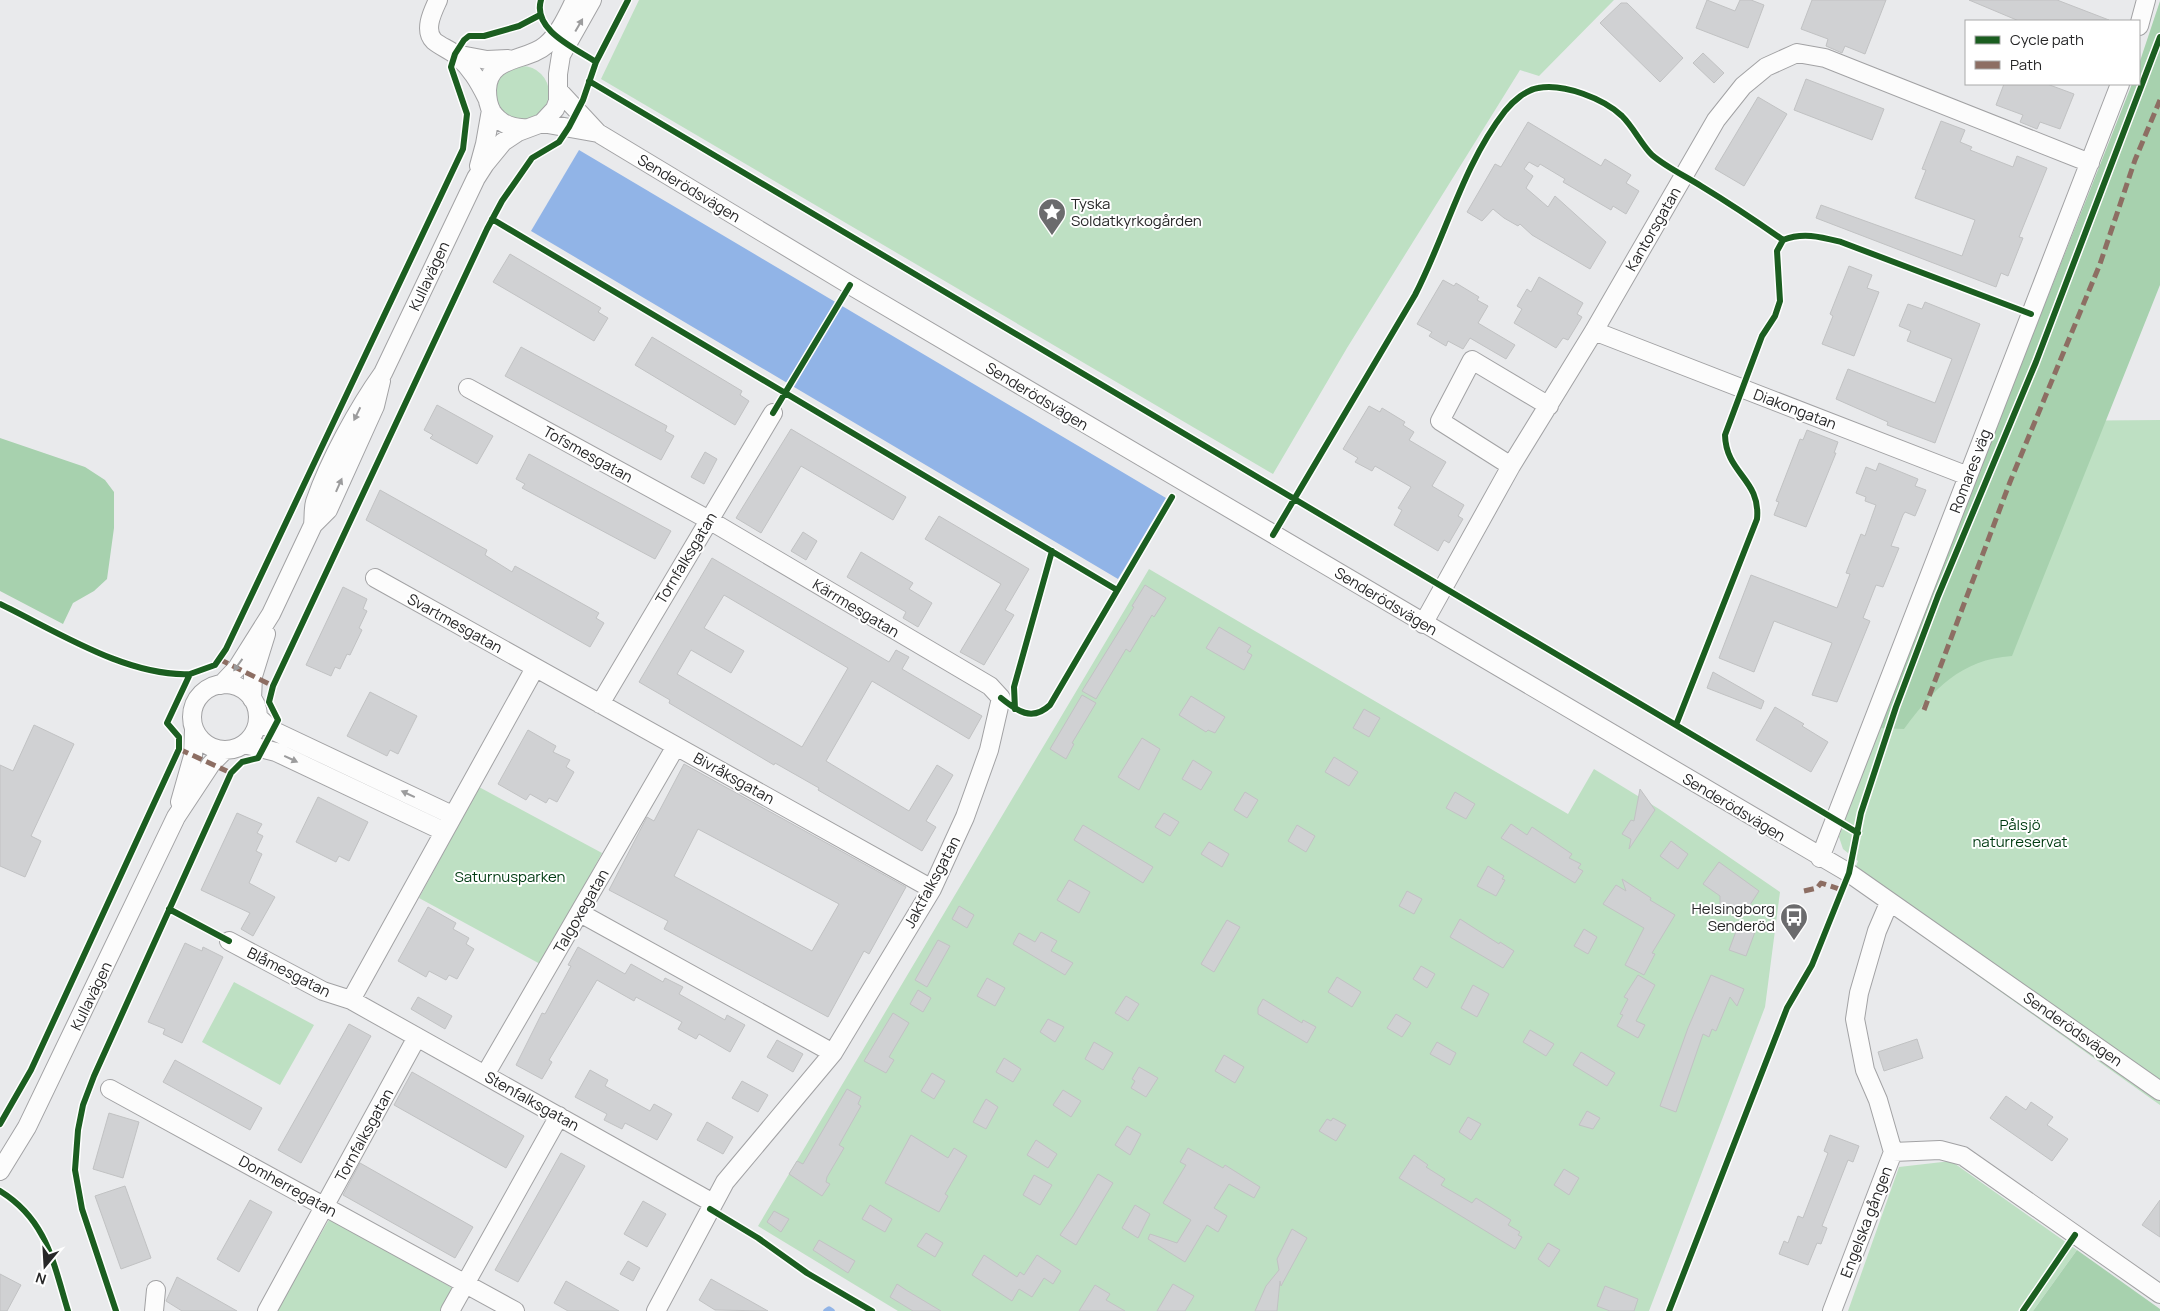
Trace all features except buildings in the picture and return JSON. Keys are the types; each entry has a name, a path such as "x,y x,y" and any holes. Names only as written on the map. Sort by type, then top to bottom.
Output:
{"street":[{"path":"438,0 431,17 429,29 433,40 455,54 474,74 489,104 507,125 518,129 535,126"},
{"name":"Kullavägen","path":"176,817 193,756 194,730 192,720 195,703 207,690 221,684 237,668 271,614 313,525 315,504 329,472 363,401 383,373 476,178 486,144 489,104 487,86 491,75 498,66 546,45 556,35 575,0"},
{"name":"Kullavägen","path":"476,178 503,142 518,132 535,126 555,110 562,55 592,0"},
{"path":"2140,22 2146,0"},
{"path":"455,54 487,60 532,58 543,63 552,72 558,87"},
{"name":"Kantorsgatan","path":"1423,624 1511,466 1594,331 1716,120 1743,86 1766,67 1789,56 1809,54 1825,58 2090,163"},
{"name":"Romares väg","path":"1820,858 2120,85"},
{"name":"Senderödsvägen","path":"558,87 598,132 850,285 1820,858 1849,873 1889,903 1962,951 2160,1091"},
{"name":"Senderödsvägen","path":"535,126 598,132"},
{"name":"Diakongatan","path":"1594,331 1968,476"},
{"path":"1511,466 1440,421 1472,360 1549,406"},
{"name":"Tofsmesgatan","path":"468,388 708,520"},
{"name":"Tornfalksgatan","path":"600,704 773,413"},
{"name":"Kärrmesgatan","path":"708,520 990,686 1001,698"},
{"name":"Svartmesgatan","path":"375,578 535,668"},
{"name":"Kullavägen","path":"258,718 252,699 253,676 271,614"},
{"path":"351,1000 535,668"},
{"name":"Bivråksgatan","path":"535,668 932,889"},
{"path":"221,684 239,687 252,699"},
{"name":"Jaktfalksgatan","path":"656,1311 724,1182 832,1053 932,889 966,816 990,750 1001,698"},
{"path":"443,832 276,752 244,744 254,732 258,718 272,730 452,815"},
{"path":"194,730 207,745 225,750"},
{"name":"Kullavägen","path":"3,1167 27,1127 176,817 211,764 225,750 244,744"},
{"name":"Talgoxegatan","path":"485,1075 676,746"},
{"name":"Engelska gången","path":"1832,1311 1893,1152 1878,1100 1865,1070 1855,1019 1858,993 1877,931 1889,903"},
{"path":"580,912 832,1053"},
{"name":"Blåmesgatan","path":"229,941 323,991 351,1000"},
{"name":"Stenfalksgatan","path":"351,1000 713,1203"},
{"name":"Tornfalksgatan","path":"267,1311 417,1037"},
{"name":"Domherregatan","path":"110,1089 515,1311"},
{"path":"450,1311 559,1116"},
{"path":"1893,1152 1940,1150 1963,1156 2160,1294"},
{"path":"154,1311 156,1290"}],"green space":[{"path":"639,0 1614,0 1539,76 1520,70 1347,348 1273,474 601,79"},
{"path":"2160,1 2160,285 2012,656 1994,658 1963,670 1937,690 1904,729 1877,728 2132,85 2140,85 2140,61"},
{"path":"517,66 527,66 537,70 545,78 549,93 545,108 537,116 527,120 517,120 507,116 499,108 495,98 495,88 499,78 507,70"},
{"name":"Pålsjö naturreservat","path":"2160,420 2160,1105 1849,884 1858,861 1843,849 1839,837 1877,728 2029,421"},
{"path":"0,438 85,467 105,480 114,492 114,528 107,579 94,591 73,603 63,624 0,591"},
{"path":"1149,569 1568,814 1594,769 1659,809 1780,892 1765,1007 1649,1311 898,1311 758,1226"},
{"name":"Saturnusparken","path":"479,787 602,853 542,965 419,898"},
{"path":"234,982 314,1025 280,1085 202,1042"},
{"path":"1951,1161 2077,1250 2033,1311 1848,1311 1899,1167"},
{"path":"330,1218 454,1289 441,1311 276,1311"},
{"path":"2077,1250 2160,1309 2160,1311 2033,1311"}],"water":[{"path":"579,150 1166,498 1118,579 531,231"}],"waterway":[{"path":"826,1311 829,1309 832,1311"}],"marked path":[{"path":"1924,710 2010,482 2100,264 2135,160 2160,100"},
{"path":"219,659 273,686"},
{"path":"179,749 231,773"},
{"path":"1804,891 1817,888 1821,883 1842,890"}],"cycle path":[{"path":"541,0 540,11 549,29 557,37 596,62"},
{"path":"116,1311 82,1209 75,1170 78,1130 83,1105 94,1076 231,773 242,762 258,758 278,720 269,702 273,686 487,229 502,201 532,158 559,142 569,127 583,100 596,62 628,0"},
{"path":"0,1124 31,1070 179,749 179,737 167,723 190,674 215,665 226,649 463,149 467,114 451,67 455,54 469,36 484,36 519,26 540,15"},
{"path":"1669,1311 1787,1008 1812,965 1849,873 1861,813 1896,707 1938,596 2036,362 2160,37"},
{"path":"589,81 1858,833"},
{"path":"1273,535 1415,295 1466,177 1490,132 1505,111 1524,94 1538,88 1560,88 1583,94 1605,104 1622,116 1648,151 1657,159 1783,240"},
{"path":"492,219 1117,590"},
{"path":"1676,725 1757,519 1757,506 1754,494 1731,459 1725,435 1762,336 1775,316 1780,301 1777,251 1783,240 1805,236 1841,242 2031,314"},
{"path":"773,413 850,285"},
{"path":"1001,698 1013,707 1031,714 1037,713 1050,705 1172,497"},
{"path":"1015,709 1014,687 1052,551"},
{"path":"0,604 68,639 117,660 166,673 190,674"},
{"path":"169,909 229,941"},
{"path":"0,1191 16,1202 38,1229 52,1259 68,1311"},
{"path":"710,1209 758,1238 807,1273 872,1311"},
{"path":"2023,1311 2075,1235"}],"place":[{"name":"Tyska Soldatkyrkogården","path":"1052,236"},
{"name":"Helsingborg Senderöd","path":"1794,941"}]}
